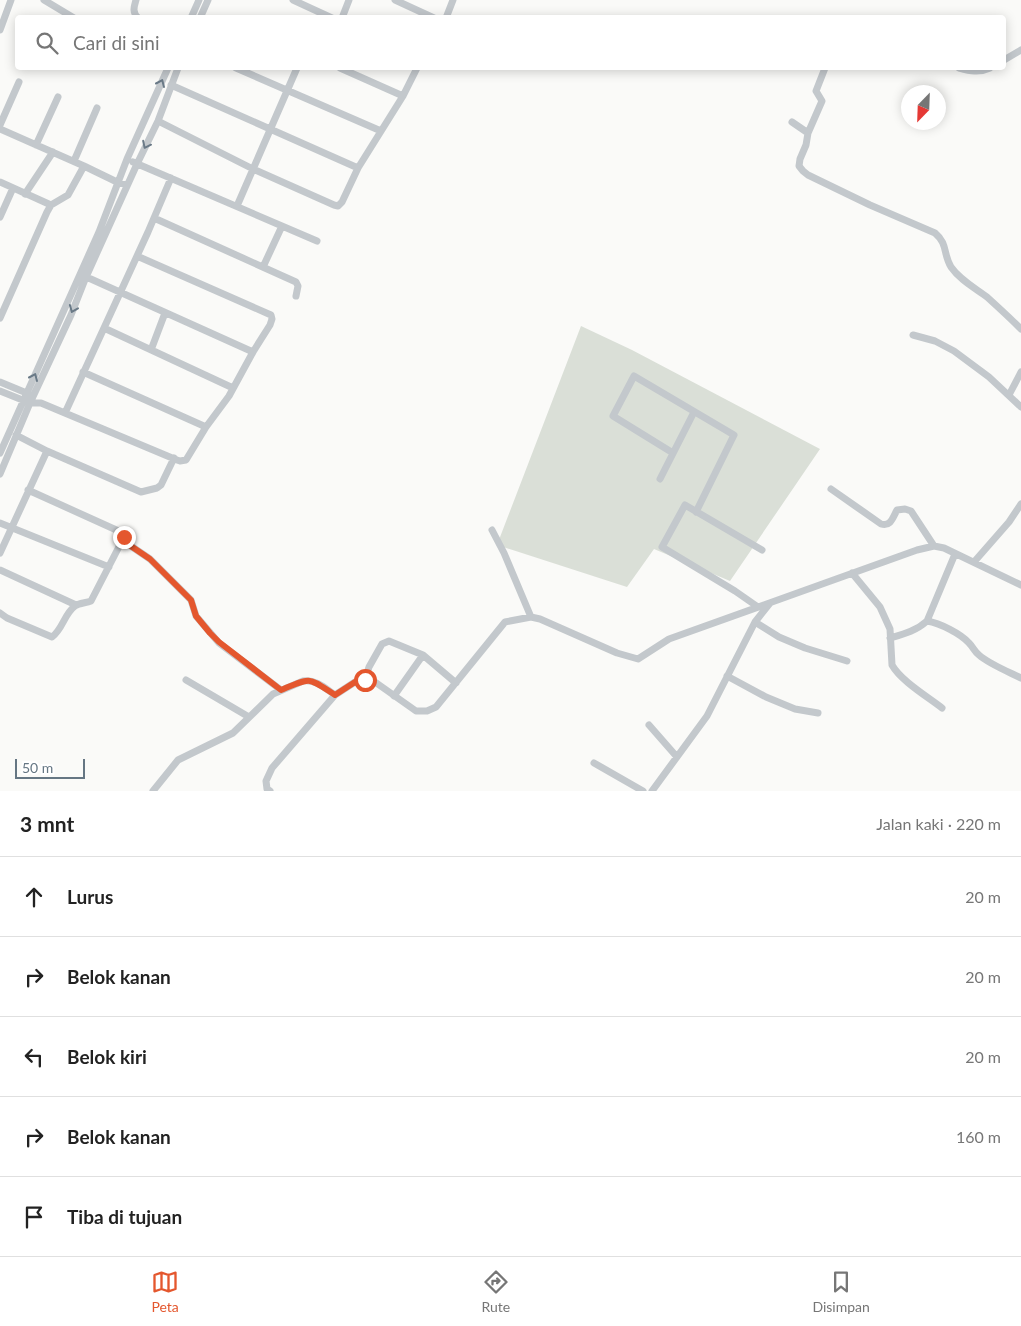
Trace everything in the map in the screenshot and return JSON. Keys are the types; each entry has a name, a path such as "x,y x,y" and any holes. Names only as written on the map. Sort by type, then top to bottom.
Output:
{"street":[{"path":"0,30 12,0"},
{"path":"44,0 69,15"},
{"path":"135,15 133,8 136,0"},
{"path":"192,15 199,0"},
{"path":"201,15 208,0"},
{"path":"295,0 321,15"},
{"path":"343,15 349,0"},
{"path":"395,0 428,15"},
{"path":"447,15 453,0"},
{"path":"1006,59 1021,50"},
{"path":"0,453 29,400 71,315 83,275 127,159 167,70"},
{"path":"0,474 29,400 27,392 158,121 177,70"},
{"path":"240,70 381,131"},
{"path":"237,206 296,70"},
{"path":"344,70 403,96"},
{"path":"158,121 253,168 338,206 342,202 358,168 403,96 415,70"},
{"path":"824,70 816,91 822,101 808,133 799,166 808,175 870,205 935,233 941,238 945,254 952,267 970,286 985,296 1021,329"},
{"path":"968,70 977,72 985,70"},
{"path":"0,125 19,82"},
{"path":"171,85 358,168"},
{"path":"36,145 58,97"},
{"path":"74,161 97,108"},
{"path":"792,122 808,133"},
{"path":"0,129 127,185"},
{"path":"26,194 53,152"},
{"path":"127,159 317,241"},
{"path":"0,318 47,212 52,205 68,195 84,166"},
{"path":"65,413 171,178"},
{"path":"0,182 52,205"},
{"path":"0,217 13,188"},
{"path":"154,218 296,282 298,286 296,296"},
{"path":"263,267 282,226"},
{"path":"0,391 41,403 180,461 186,460 206,427 229,396 272,319 271,316 137,256"},
{"path":"83,275 253,352"},
{"path":"151,350 166,313"},
{"path":"104,328 233,388"},
{"path":"914,335 954,351 989,377 1021,407"},
{"path":"83,372 206,427"},
{"path":"1009,395 1021,372"},
{"path":"673,453 613,416 634,376 734,435 696,512"},
{"path":"0,382 27,392"},
{"path":"660,479 694,412"},
{"path":"16,436 141,492 157,488 161,485 174,458"},
{"path":"0,553 47,451"},
{"path":"831,489 881,524 888,524 897,510 905,509 911,511 934,546"},
{"path":"0,570 76,605 84,604 91,601 124,537 123,533 28,490"},
{"path":"974,562 1009,522 1021,504"},
{"path":"758,607 662,547 685,505 762,550"},
{"path":"0,523 109,567"},
{"path":"492,530 504,553 531,618"},
{"path":"122,540 150,559 191,600 196,616 219,642 281,690"},
{"path":"270,791 266,782 272,768 335,695 355,682 365,680 375,682 416,711 427,711 436,707 506,622 531,618 540,619 617,653 638,659 669,639 917,550 934,546 944,548 1021,585"},
{"path":"890,638 911,632 921,627 927,621 955,554"},
{"path":"852,573 880,607 890,629 892,665 895,670 902,678 942,708"},
{"path":"652,791 707,716 755,622 770,603"},
{"path":"0,613 7,618 52,637 57,634 68,612 76,605"},
{"path":"927,621 933,622 961,636 980,657 1021,678"},
{"path":"755,622 779,637 805,648 847,661"},
{"path":"365,680 369,667 382,644 390,641 423,656 456,683"},
{"path":"394,696 423,656"},
{"path":"727,676 766,697 795,709 818,713"},
{"path":"186,680 249,718"},
{"path":"152,791 178,760 233,733 273,694 308,680 313,681 335,695"},
{"path":"649,725 677,757"},
{"path":"594,763 643,791"}],"shaded area":[{"path":"581,326 632,350 820,449 730,581 654,549 627,587 497,545"}],"route":[{"path":"124,537 122,540 150,559 191,600 196,616 219,642 281,690 308,680 313,681 335,695 355,682 365,680"}]}
